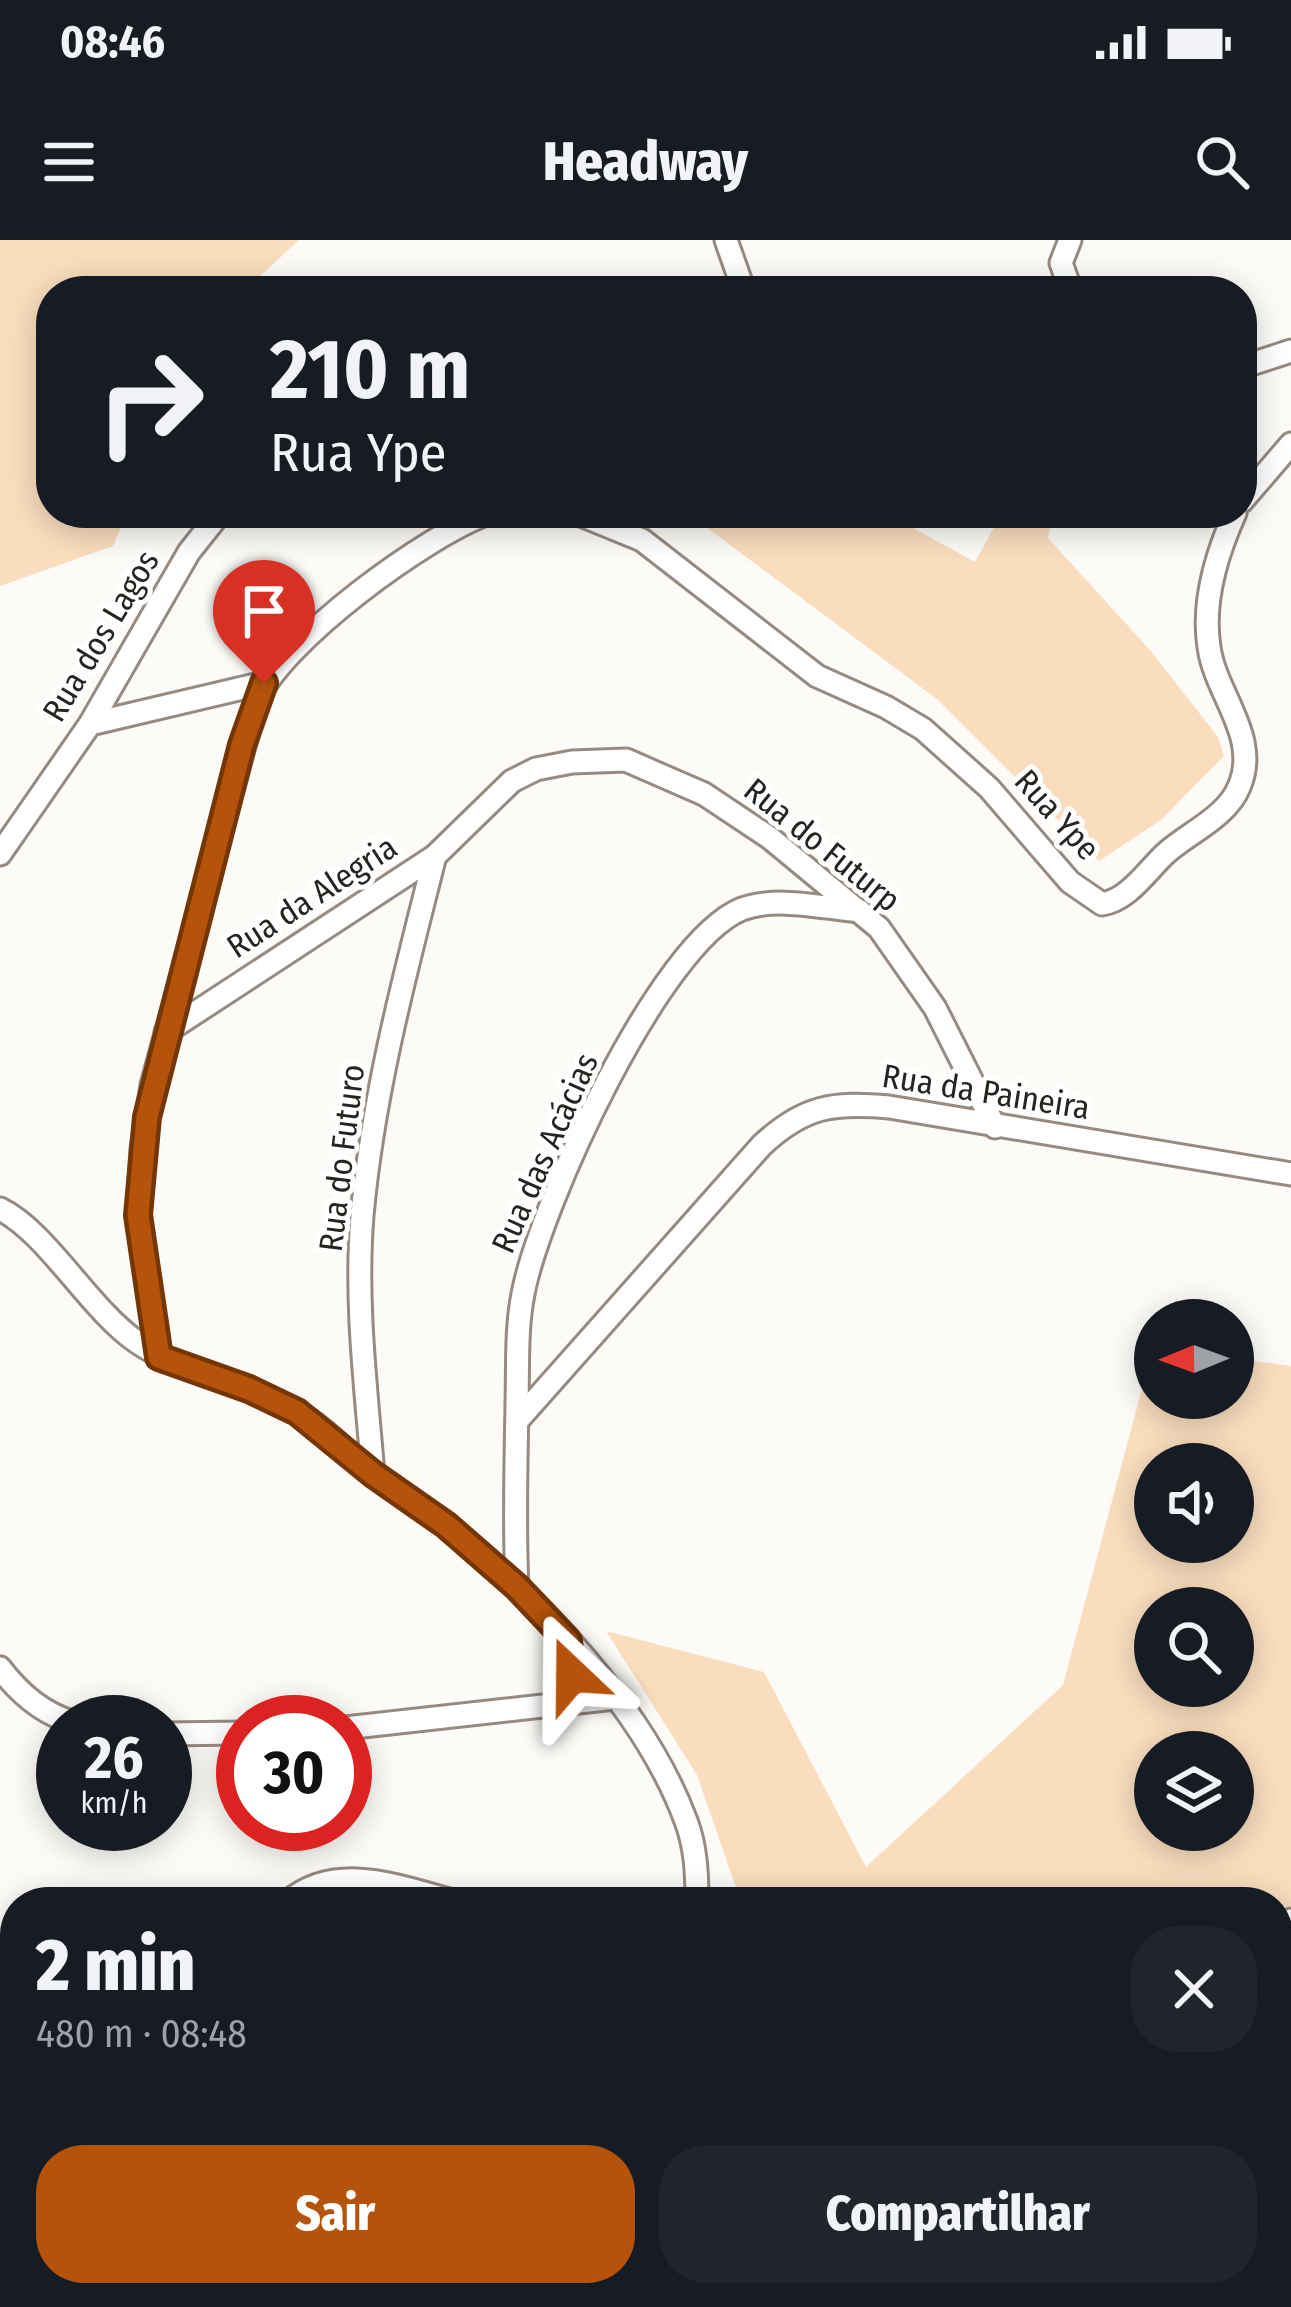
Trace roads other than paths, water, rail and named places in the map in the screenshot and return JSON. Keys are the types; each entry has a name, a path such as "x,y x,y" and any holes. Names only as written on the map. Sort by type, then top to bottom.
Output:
{"street":[{"path":"726,240 739,276"},
{"path":"1066,276 1061,262 1070,240"},
{"path":"1257,362 1291,351"},
{"path":"1257,484 1291,444"},
{"name":"Rua dos Lagos","path":"0,854 90,724 189,552 208,528"},
{"path":"159,1357 138,1215 142,1148 152,1085 242,745 264,683 328,620 454,528"},
{"name":"Rua Ype","path":"613,528 642,540 817,676 923,729 989,788 1070,882 1102,904 1124,895 1168,851 1221,811 1241,784 1241,732 1208,644 1214,571 1229,528"},
{"path":"90,724 264,683"},
{"name":"Rua do Futurp","path":"512,781 536,769 572,762 626,760 704,794 770,838 879,928 935,1008 995,1127"},
{"name":"Rua da Alegria","path":"166,1032 435,856 512,781"},
{"name":"Rua do Futuro","path":"373,1474 360,1313 362,1216 399,999 435,856"},
{"name":"Rua das Acácias","path":"517,1587 514,1502 519,1315 532,1258 560,1183 606,1088 676,968 739,910 781,904 862,911"},
{"name":"Rua da Paineira","path":"517,1421 786,1122 812,1109 866,1106 1291,1174"},
{"path":"0,1209 21,1225 112,1322 159,1357 297,1412 446,1525 517,1587 615,1698 646,1745 687,1822 697,1887"},
{"path":"560,1702 572,1675 568,1641"},
{"path":"0,1668 36,1704"},
{"path":"372,1725 615,1698"},
{"path":"309,1887 361,1879 394,1887"}]}
